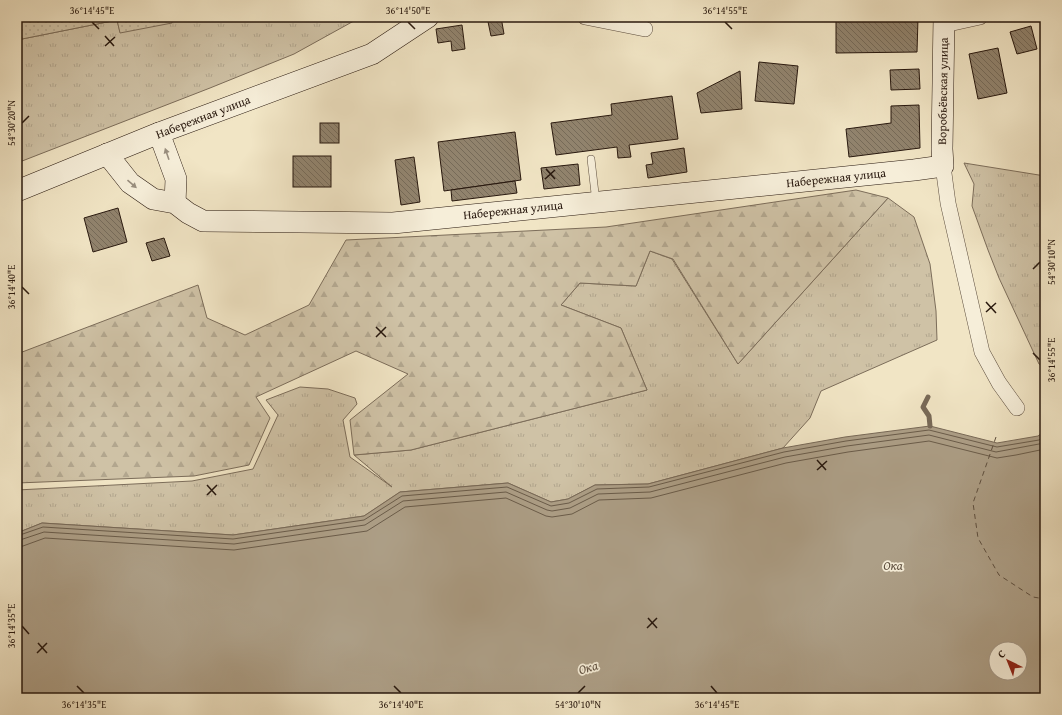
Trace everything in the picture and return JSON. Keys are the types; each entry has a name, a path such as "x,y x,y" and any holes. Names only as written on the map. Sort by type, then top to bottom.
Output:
{"street":[{"name":"Набережная улица","path":"17,190 159,134 372,54 428,17"},
{"path":"585,17 645,29"},
{"path":"944,21 980,17"},
{"name":"Воробьёвская улица","path":"943,166 944,21"},
{"path":"159,134 176,179 175,203"},
{"name":"Набережная улица","path":"107,154 130,183 153,199 175,203 188,213 203,221 393,223 943,166"},
{"path":"943,166 948,203 982,352 999,383 1017,408"}],"lane":[{"path":"591,159 596,202"}],"green space":[{"path":"17,17 172,17 172,23 120,33 117,20 17,40"},
{"path":"172,17 361,17 294,54 17,163 17,40 117,20 120,32 172,22"},
{"path":"964,163 1045,176 1045,367 1039,364 999,278 972,206 974,184"},
{"path":"856,190 888,198 738,364 673,259 650,251 636,286 580,283 561,305 621,328 647,390 411,450 354,455 350,420 408,374 356,351 256,397 270,418 249,465 194,476 17,483 17,354 198,285 207,318 245,335 309,305 346,240 606,227"},
{"path":"888,198 914,217 930,264 936,311 937,340 821,391 810,418 783,448 648,484 595,485 568,499 551,502 508,483 400,492 364,516 233,535 42,523 17,533 17,490 192,481 253,469 278,415 266,400 300,387 328,389 355,398 357,404 343,420 350,457 392,487 354,455 411,450 647,390 621,328 561,305 580,283 636,286 650,251 672,259 738,364"}],"water":[{"name":"Ока","path":"930,426 997,443 1038,436 1045,431 1045,695 1040,698 17,698 17,533 42,523 233,535 364,516 400,492 508,483 551,502 568,499 595,485 648,484 783,448 845,437"}],"building":[{"path":"487,17 501,17 504,34 491,36"},
{"path":"791,17 813,17 812,21"},
{"path":"828,17 916,17 916,18 836,19"},
{"path":"918,18 917,52 836,53 836,19"},
{"path":"462,25 465,49 452,51 451,41 438,43 436,29"},
{"path":"1031,26 1037,49 1017,54 1010,32"},
{"path":"998,48 1007,93 978,99 969,54"},
{"path":"759,62 798,66 794,104 755,101"},
{"path":"919,69 920,89 891,90 890,70"},
{"path":"740,71 742,109 701,113 697,93"},
{"path":"672,96 678,139 629,145 631,157 618,158 617,147 556,155 551,123 612,115 611,104"},
{"path":"919,105 920,148 849,157 846,129 891,123 891,106"},
{"path":"320,123 339,123 339,143 320,143"},
{"path":"515,132 521,180 444,191 438,142"},
{"path":"684,148 687,172 648,178 646,165 653,164 651,153"},
{"path":"293,156 331,156 331,187 293,187"},
{"path":"414,157 420,202 401,205 395,160"},
{"path":"578,164 580,185 544,189 541,168"},
{"path":"515,181 517,193 452,201 451,190"},
{"path":"118,208 127,242 93,252 84,218"},
{"path":"164,238 170,256 152,261 146,243"}],"waterway":[{"path":"928,397 923,407 929,416 930,426"}],"ferry route":[{"path":"996,437 973,503 978,538 999,575 1033,597 1045,599"}]}
